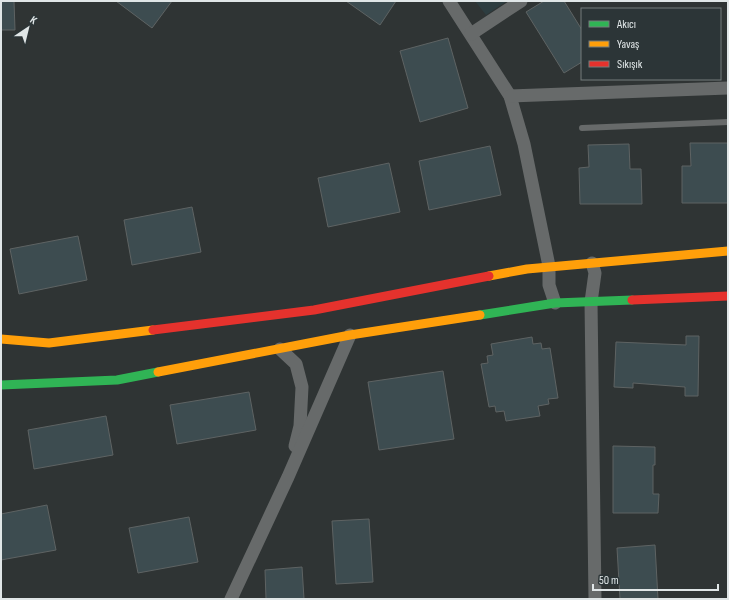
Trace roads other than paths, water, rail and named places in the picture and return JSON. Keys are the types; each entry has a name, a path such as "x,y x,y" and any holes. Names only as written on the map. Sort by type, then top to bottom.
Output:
{"main road":[{"path":"1,339 49,343 314,310 549,266 728,251"},
{"path":"1,385 117,380 350,335 555,303 728,296"}],"street":[{"path":"449,1 510,96 524,144 549,266 549,285 555,303"},
{"path":"471,34 521,1"},
{"path":"510,96 728,88"},
{"path":"592,263 595,273 591,302 595,599"},
{"path":"231,599 288,477 350,335"},
{"path":"280,349 296,364 302,387 300,426 288,477"}],"lane":[{"path":"582,128 728,122"}]}
